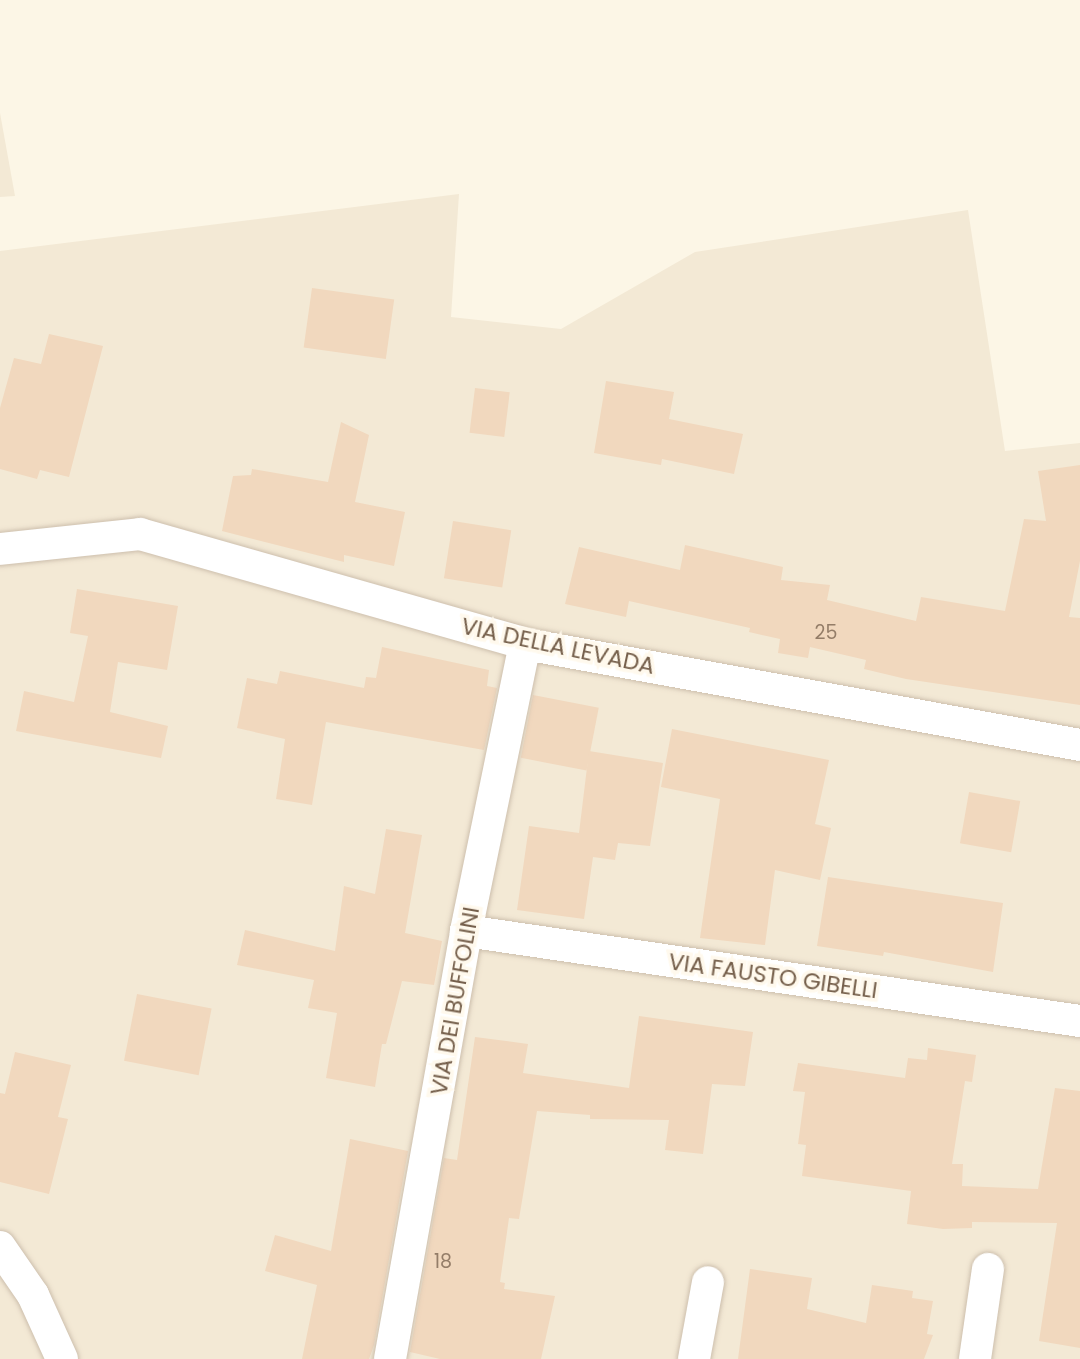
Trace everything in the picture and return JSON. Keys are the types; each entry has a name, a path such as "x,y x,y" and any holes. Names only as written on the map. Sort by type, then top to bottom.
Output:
{"street":[{"name":"VIA DELLA LEVADA","path":"0,549 140,534 525,644 1080,745"},
{"name":"VIA DEI BUFFOLINI","path":"390,1359 466,930 525,644"},
{"name":"VIA FAUSTO GIBELLI","path":"466,930 1080,1021"},
{"path":"0,1247 33,1295 62,1359"},
{"path":"975,1359 988,1269"},
{"path":"694,1359 708,1282"}],"shaded area":[{"path":"0,113 15,196 0,197"},
{"path":"459,194 451,317 561,329 695,252 968,210 1005,451 1080,443 1080,1359 0,1359 0,251"}],"building":[{"path":"312,288 394,300 386,359 304,347"},
{"path":"49,334 103,346 69,477 40,470 37,479 0,469 0,408 14,358 41,364"},
{"path":"606,381 674,392 669,419 743,434 734,474 662,459 661,465 594,453"},
{"path":"475,388 510,392 504,437 470,433"},
{"path":"341,422 369,435 355,502 405,512 394,566 344,555 344,562 222,531 233,476 251,475 252,469 328,482"},
{"path":"1080,465 1080,561 1069,617 1080,618 1080,705 906,679 864,669 866,660 810,647 808,658 778,653 780,639 749,632 750,628 629,601 626,617 565,604 579,547 680,570 685,545 783,567 781,580 830,585 827,600 916,621 921,597 1005,611 1024,519 1046,521 1038,471"},
{"path":"453,521 511,530 502,588 444,578"},
{"path":"77,589 178,606 167,670 118,662 110,712 168,726 161,758 16,731 24,691 74,702 88,636 70,633"},
{"path":"382,647 489,670 487,686 497,688 484,750 326,722 312,805 276,799 285,739 237,728 247,678 277,684 280,671 364,688 366,677 376,678"},
{"path":"533,695 599,708 587,771 521,758"},
{"path":"672,729 829,760 815,824 831,828 820,880 775,870 765,945 700,938 720,799 661,787"},
{"path":"589,751 663,763 650,846 618,843 615,860 593,857 584,919 517,910 529,826 579,833"},
{"path":"969,792 1020,801 1011,852 960,843"},
{"path":"386,829 422,835 405,933 442,941 434,985 402,981 386,1044 382,1044 375,1087 326,1078 337,1013 308,1008 314,980 237,965 245,930 335,951 344,886 375,894"},
{"path":"828,877 1003,903 993,972 884,952 883,956 817,946"},
{"path":"137,994 212,1009 199,1075 124,1061"},
{"path":"639,1016 753,1032 745,1086 712,1084 703,1154 665,1150 669,1120 590,1119 590,1115 537,1111 519,1219 509,1218 500,1282 505,1283 504,1289 555,1296 541,1359 440,1359 410,1352 444,1158 457,1160 475,1037 528,1044 523,1073 629,1088"},
{"path":"928,1048 976,1055 972,1082 965,1081 952,1164 963,1164 962,1186 1038,1189 1055,1088 1080,1091 1080,1348 1039,1341 1057,1223 972,1222 972,1228 943,1229 907,1224 911,1191 802,1176 806,1145 798,1144 805,1092 793,1091 798,1063 905,1078 908,1058 927,1060"},
{"path":"15,1052 71,1065 58,1117 68,1119 49,1194 0,1182 0,1093 5,1094"},
{"path":"350,1139 408,1151 374,1345 369,1359 302,1359 317,1285 265,1271 275,1235 331,1251"},
{"path":"750,1269 812,1278 807,1309 866,1323 872,1285 913,1291 912,1298 933,1301 927,1334 933,1335 924,1359 738,1359"}]}
